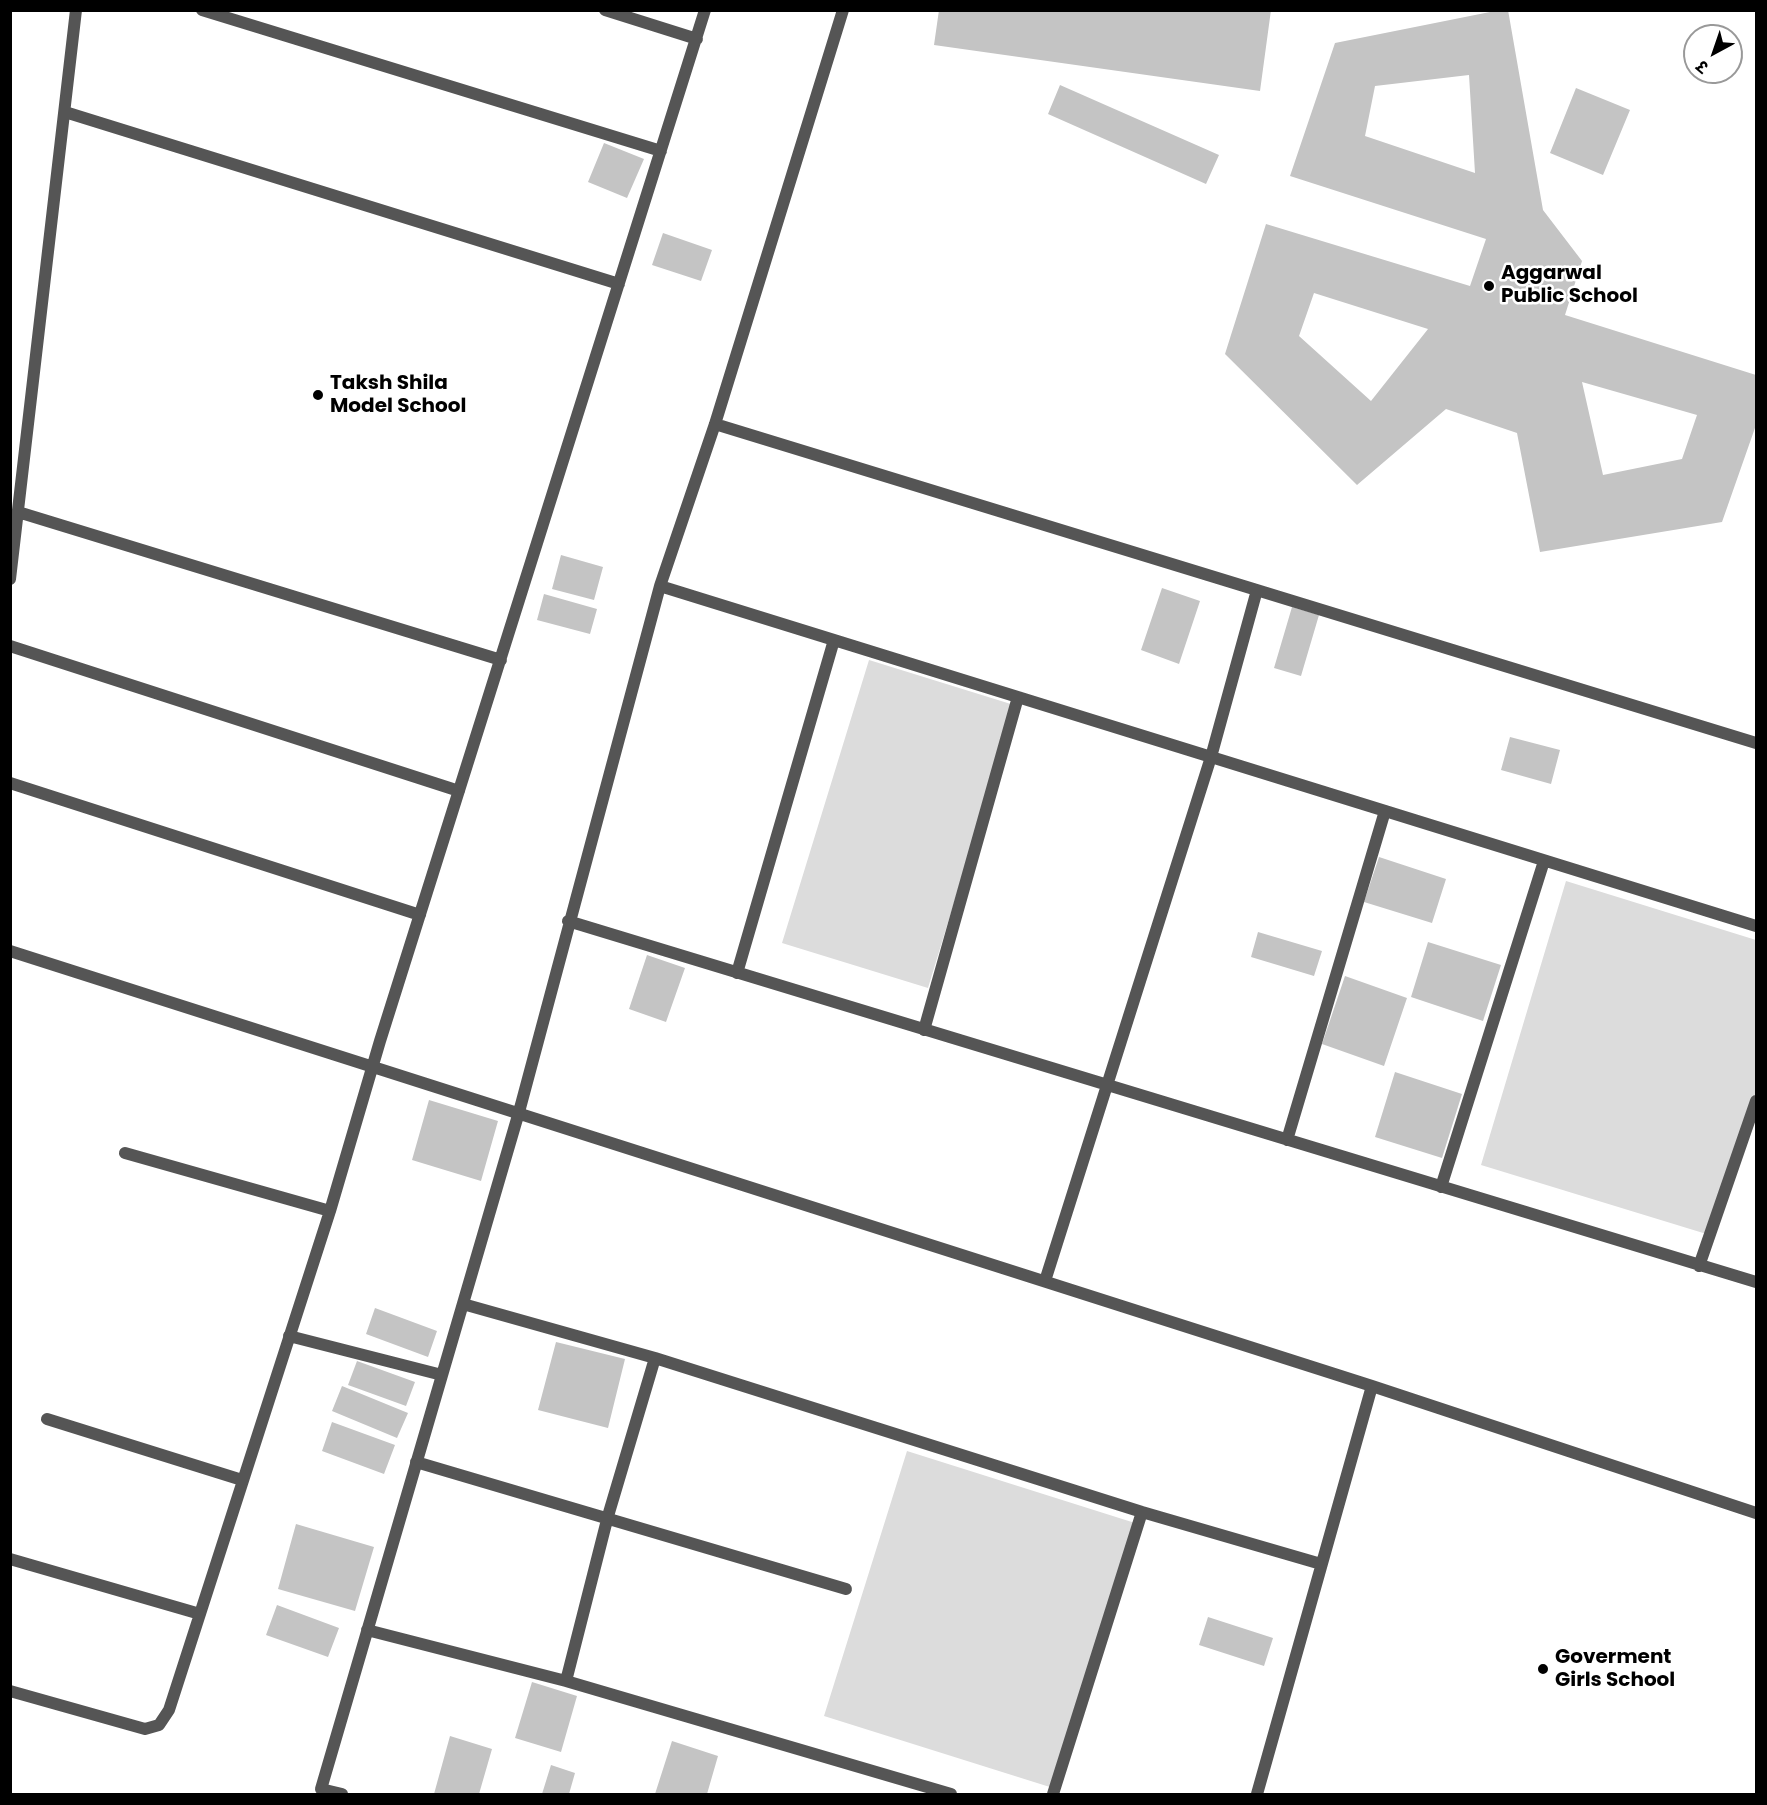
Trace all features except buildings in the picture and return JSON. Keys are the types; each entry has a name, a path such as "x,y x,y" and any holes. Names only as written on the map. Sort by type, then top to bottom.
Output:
{"street":[{"path":"10,579 76,10"},
{"path":"202,10 661,151"},
{"path":"605,10 697,39"},
{"path":"10,1690 145,1729 159,1725 169,1710 330,1211 372,1066 705,10"},
{"path":"342,1794 321,1789 519,1112 568,921 660,586 715,424 843,10"},
{"path":"64,112 619,284"},
{"path":"715,424 1756,743"},
{"path":"18,512 501,660"},
{"path":"660,586 1756,926"},
{"path":"1045,1281 1211,757 1257,590"},
{"path":"737,973 834,640"},
{"path":"10,646 459,791"},
{"path":"924,1030 1018,697"},
{"path":"10,783 420,915"},
{"path":"1287,1140 1385,811"},
{"path":"1441,1187 1544,861"},
{"path":"568,921 1756,1282"},
{"path":"10,951 1372,1386 1756,1513"},
{"path":"1699,1266 1756,1101"},
{"path":"125,1153 330,1211"},
{"path":"463,1304 655,1358 1142,1512 1321,1564"},
{"path":"289,1336 442,1375"},
{"path":"566,1681 608,1516 655,1358"},
{"path":"1257,1794 1372,1386"},
{"path":"47,1419 242,1480"},
{"path":"416,1462 608,1516 846,1589"},
{"path":"1053,1794 1142,1512"},
{"path":"10,1559 200,1614"},
{"path":"367,1630 566,1681 951,1794"}],"shaded area":[{"path":"869,660 1014,705 928,988 782,943"},
{"path":"1566,881 1756,940 1756,1092 1713,1236 1481,1165"},
{"path":"907,1451 1135,1523 1053,1788 824,1716"}],"place":[{"name":"Aggarwal Public School","path":"1489,286"},
{"name":"Taksh Shila Model School","path":"318,395"},
{"name":"Goverment Girls School","path":"1543,1669"}]}
